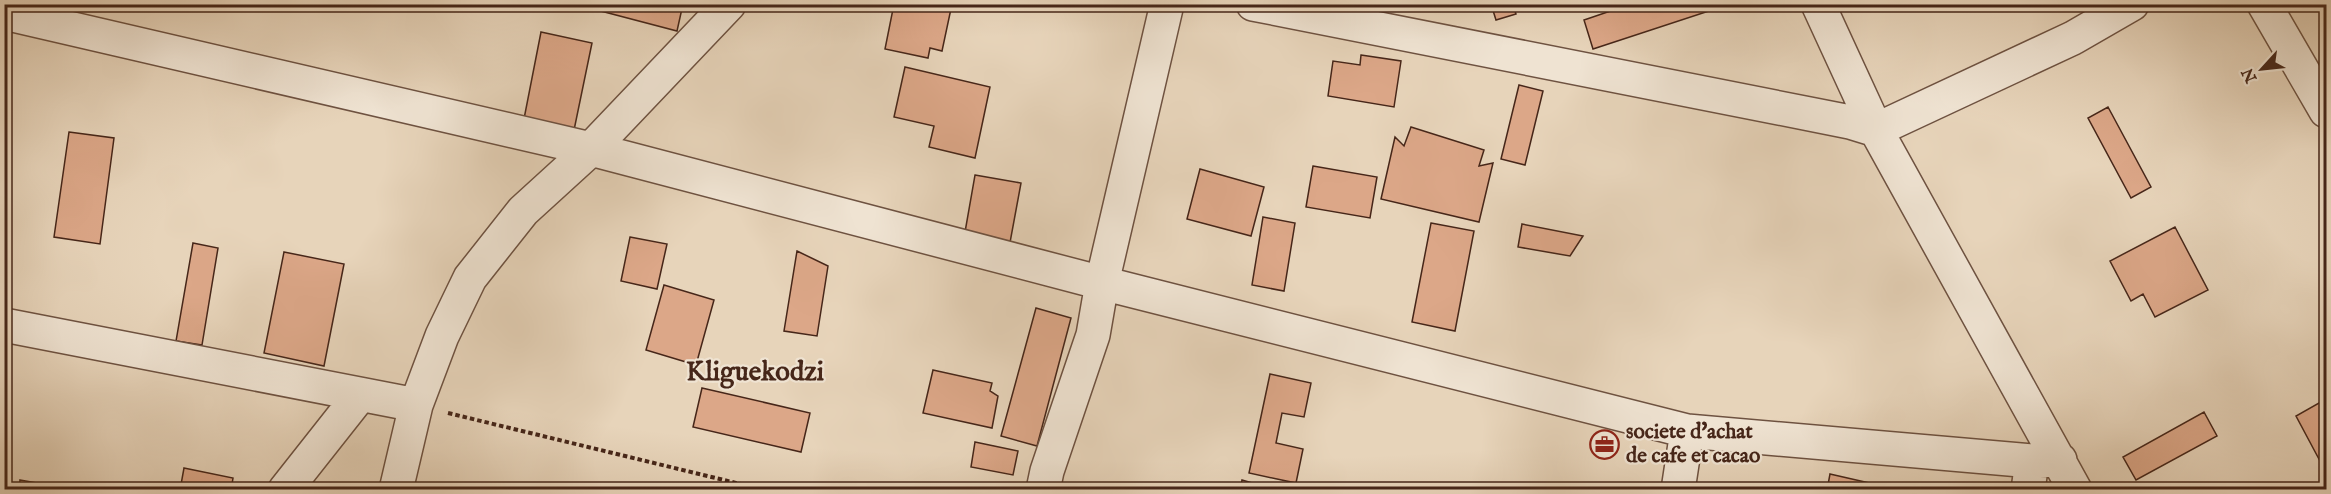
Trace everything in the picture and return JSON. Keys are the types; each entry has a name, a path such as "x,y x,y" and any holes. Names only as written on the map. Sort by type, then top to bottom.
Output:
{"street":[{"path":"396,489 416,405 442,336 470,278 524,211 591,148 729,4"},
{"path":"1043,489 1093,335 1102,283 1167,4"},
{"path":"1252,4 1850,122 1876,130 2073,38 2132,4"},
{"path":"1818,4 1876,130 2040,470"},
{"path":"2264,4 2326,111"},
{"path":"4,14 591,148 1102,283 1687,431 2040,470 2075,489"},
{"path":"4,325 416,405"},
{"path":"285,489 360,395"},
{"path":"1678,489 1687,431"}],"path":[{"path":"416,405 765,489"}],"building":[{"path":"574,4 683,4 677,31"},
{"path":"894,4 952,4 942,51 930,48 928,58 885,49"},
{"path":"1491,4 1513,4 1516,14 1496,20"},
{"path":"1631,4 1714,4 1715,9 1593,49 1584,20"},
{"path":"541,32 592,43 573,135 523,124"},
{"path":"1361,55 1401,61 1394,107 1328,96 1333,61 1360,65"},
{"path":"905,67 990,87 975,158 929,147 934,126 894,117"},
{"path":"1519,85 1543,91 1525,165 1501,159"},
{"path":"2108,107 2151,187 2131,198 2088,118"},
{"path":"1411,127 1484,150 1479,166 1493,163 1479,222 1381,199 1395,137 1404,146"},
{"path":"69,132 114,138 100,244 54,237"},
{"path":"1313,166 1377,177 1370,218 1306,207"},
{"path":"1200,169 1264,187 1251,236 1187,219"},
{"path":"975,175 1021,183 1009,248 965,232"},
{"path":"1263,217 1295,223 1284,291 1252,285"},
{"path":"1431,223 1474,231 1455,331 1412,322"},
{"path":"1522,224 1583,236 1570,256 1518,247"},
{"path":"2175,227 2208,290 2155,317 2143,294 2131,301 2110,261"},
{"path":"630,237 667,244 657,289 621,281"},
{"path":"193,243 218,248 202,345 176,341"},
{"path":"797,251 828,266 817,336 784,331"},
{"path":"284,252 344,264 324,366 264,353"},
{"path":"664,285 714,300 696,365 646,350"},
{"path":"1036,308 1071,318 1037,446 1001,436"},
{"path":"933,370 992,383 990,391 998,396 992,428 923,413"},
{"path":"1270,374 1311,383 1304,417 1282,413 1276,443 1303,449 1296,483 1249,473"},
{"path":"702,388 810,413 801,452 693,427"},
{"path":"2326,399 2326,457 2320,461 2296,416"},
{"path":"2204,412 2217,436 2136,480 2123,457"},
{"path":"975,442 1018,451 1013,475 971,467"},
{"path":"184,468 233,478 231,490 180,490"},
{"path":"1830,474 1900,490 1827,490"},
{"path":"20,480 76,490 19,490"},
{"path":"1242,480 1276,490 1240,490"}],"place":[{"name":"societe d'achat de cafe et cacao","path":"1605,444"}],"district":[{"name":"Kliguekodzi","path":"755,373"}]}
